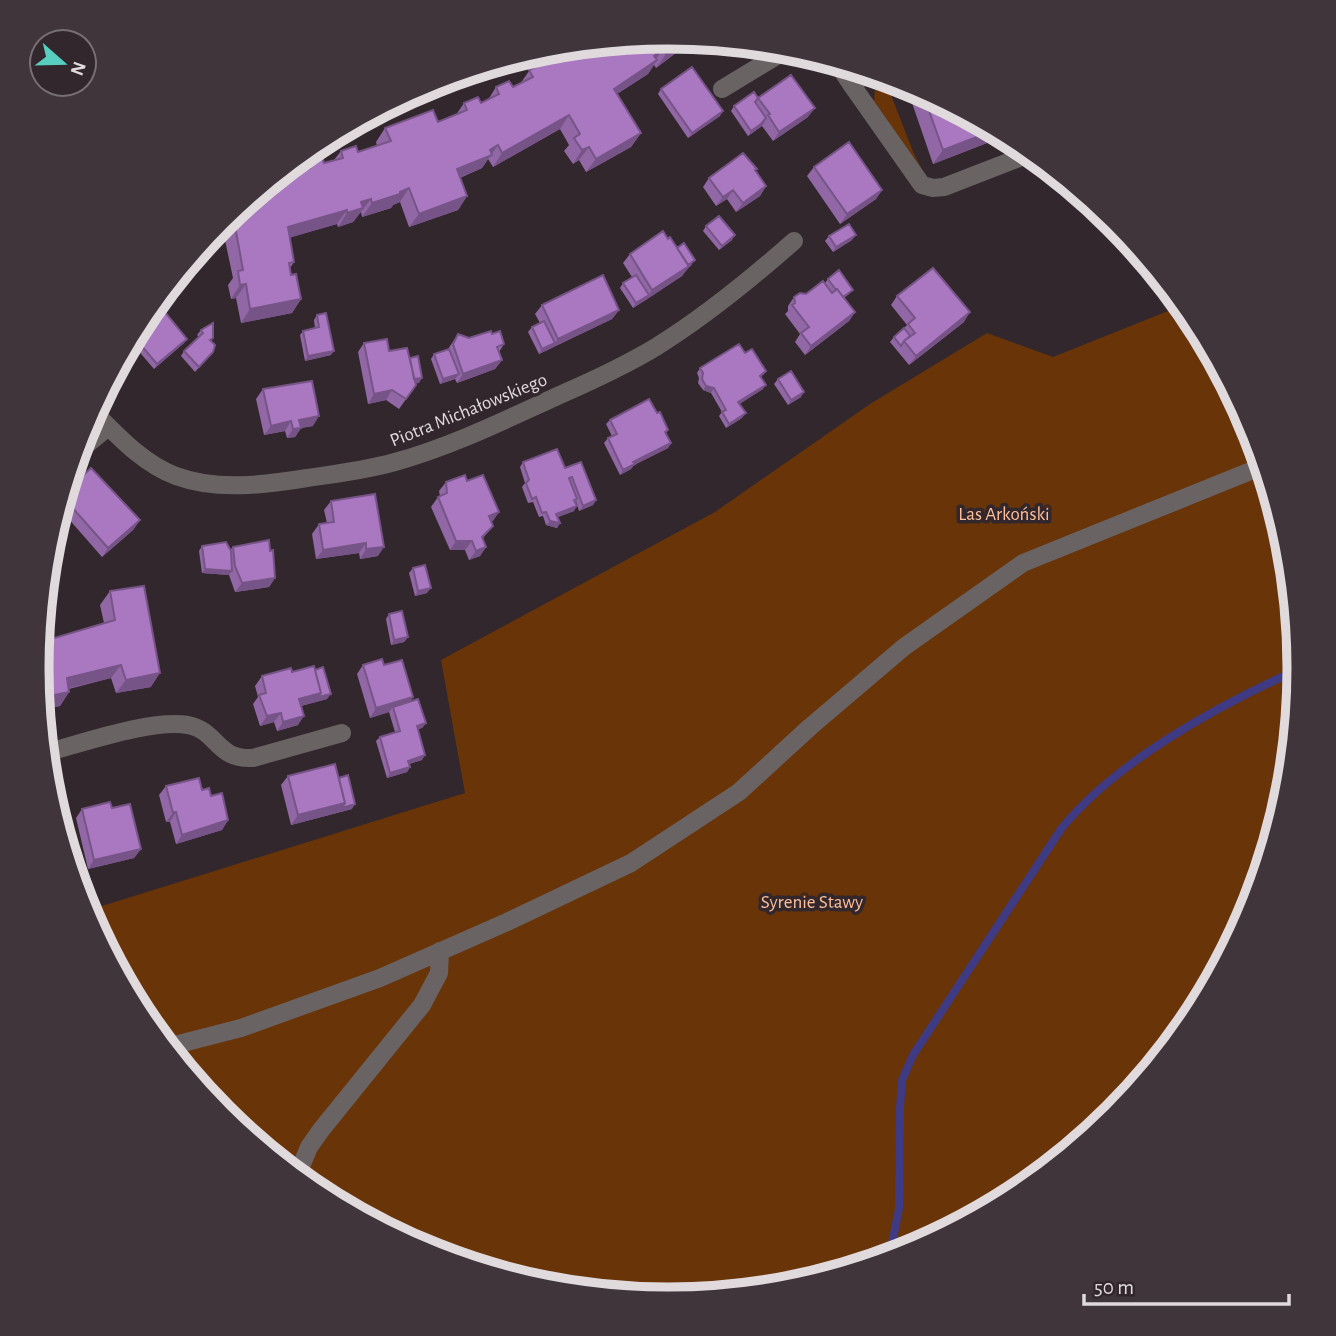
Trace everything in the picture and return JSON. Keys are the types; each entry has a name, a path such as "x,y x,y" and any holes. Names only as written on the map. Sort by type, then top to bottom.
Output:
{"street":[{"path":"722,89 773,58"},
{"path":"845,75 922,185 944,187 1019,158"},
{"path":"851,85 859,80"},
{"name":"Piotra Michałowskiego","path":"101,419 157,467 174,475 208,483 270,484 393,463 469,436 520,414 605,375 656,347 754,276 794,241"},
{"path":"176,1044 253,1024 380,978 631,863 739,792 810,727 904,648 1023,564 1254,470"},
{"path":"54,751 142,729 189,725 202,730 228,754 253,758 342,733"},
{"path":"301,1166 309,1147 321,1130 422,1005 439,973 440,951"}],"lane":[{"path":"91,443 110,428"}],"green space":[{"path":"877,86 889,90 923,171 874,101"},
{"name":"Syrenie Stawy","path":"1172,309 1223,394 1254,469 1266,508 1282,587 1287,668 1282,749 1266,828 1240,905 1223,942 1183,1012 1159,1045 1106,1106 1045,1159 1012,1183 942,1223 905,1240 828,1266 749,1282 708,1286 628,1286 587,1282 508,1266 469,1254 431,1240 358,1204 324,1183 260,1133 230,1106 177,1045 132,977 97,908 465,793 441,660 715,512 870,404 987,333 1053,357"}],"building":[{"path":"673,49 666,54 662,50 654,56 657,60 614,89 641,133 596,159 589,147 582,150 574,138 580,134 569,115 502,153 498,145 490,150 492,155 457,169 467,196 419,214 409,188 400,194 372,203 371,199 361,202 363,208 288,227 294,262 289,263 291,275 296,274 301,299 250,309 246,284 240,285 238,271 243,270 234,226 260,203 300,170 310,168 309,164 316,159 322,157 324,163 343,158 341,151 356,146 358,152 391,141 385,128 433,110 438,122 467,110 464,103 478,97 481,103 499,94 496,87 509,81 513,87 533,77 529,70 538,66 537,63 587,54"},
{"path":"692,67 723,111 692,133 661,89"},
{"path":"791,75 815,108 779,132 758,98"},
{"path":"754,92 758,98 755,102 766,118 751,131 734,106"},
{"path":"927,106 983,135 943,150"},
{"path":"849,142 882,190 847,214 814,167"},
{"path":"743,153 757,169 755,170 766,186 743,203 733,190 723,197 709,178"},
{"path":"719,216 735,235 722,246 706,226"},
{"path":"849,224 856,235 836,247 829,236"},
{"path":"663,231 689,266 652,290 630,254"},
{"path":"684,243 695,260 688,265 677,248"},
{"path":"933,268 970,312 916,356 904,341 915,333 908,324 915,318 897,296"},
{"path":"839,270 853,290 843,297 828,279"},
{"path":"603,275 619,310 558,339 542,305"},
{"path":"636,275 649,295 636,303 623,283"},
{"path":"823,281 832,293 837,289 855,312 811,346 801,333 809,327 792,305 795,303 794,297 800,293 806,294"},
{"path":"166,306 168,308 164,311 187,339 157,364 140,345"},
{"path":"326,313 334,351 308,356 303,331 319,327 317,315"},
{"path":"544,321 555,343 542,349 532,327"},
{"path":"213,323 213,338 210,340 215,345 213,352 199,367 184,351 203,333 201,330"},
{"path":"904,328 910,336 901,346 894,337"},
{"path":"491,331 492,334 500,331 504,344 497,347 502,360 463,374 453,344 458,334 469,338"},
{"path":"387,339 389,351 407,348 416,385 406,399 392,390 374,394 364,343"},
{"path":"739,344 745,353 752,349 766,371 760,376 766,385 738,402 746,413 729,424 722,412 726,410 714,388 706,386 700,368"},
{"path":"449,349 459,374 443,379 434,354"},
{"path":"418,356 422,378 414,379 410,358"},
{"path":"791,371 804,392 791,400 778,379"},
{"path":"312,381 319,416 299,420 301,428 293,429 291,421 271,426 263,389"},
{"path":"649,399 657,413 660,412 671,443 623,470 608,438 617,434 610,420"},
{"path":"557,449 565,468 581,462 596,500 583,506 572,477 569,478 577,506 556,514 560,523 550,521 546,512 542,513 536,497 532,499 523,462"},
{"path":"91,468 140,520 108,548 71,506 79,479"},
{"path":"465,475 467,481 483,475 499,512 489,516 493,526 482,537 486,547 476,551 472,541 456,541 438,497 447,493 446,482"},
{"path":"375,494 384,547 366,549 366,543 323,550 319,524 334,522 331,501"},
{"path":"269,540 270,551 273,550 275,578 242,583 235,566 233,547"},
{"path":"226,542 231,551 232,571 205,569 202,546"},
{"path":"425,565 431,588 418,591 413,568"},
{"path":"144,586 160,673 126,680 121,665 67,678 69,692 50,696 50,639 115,620 110,591"},
{"path":"402,611 408,637 394,640 389,614"},
{"path":"382,659 384,665 402,660 413,697 376,708 363,665"},
{"path":"314,666 321,693 299,699 304,716 283,722 281,713 267,716 259,695 266,693 262,676 291,668 292,672"},
{"path":"323,667 331,694 318,697 321,693 315,670"},
{"path":"418,699 426,723 417,726 425,755 408,761 410,767 390,773 380,737 400,731 393,707"},
{"path":"335,764 345,803 298,815 288,776"},
{"path":"348,775 355,804 342,808 345,803 339,778"},
{"path":"199,778 202,790 209,788 211,796 222,793 228,820 182,835 166,786"},
{"path":"110,802 112,808 130,804 141,849 94,860 82,809"}],"waterway":[{"path":"891,1245 899,1209 902,1080 913,1055 1061,829 1110,780 1139,758 1203,718 1287,675"}],"park label":[{"name":"Las Arkoński","path":"1004,513"}]}
